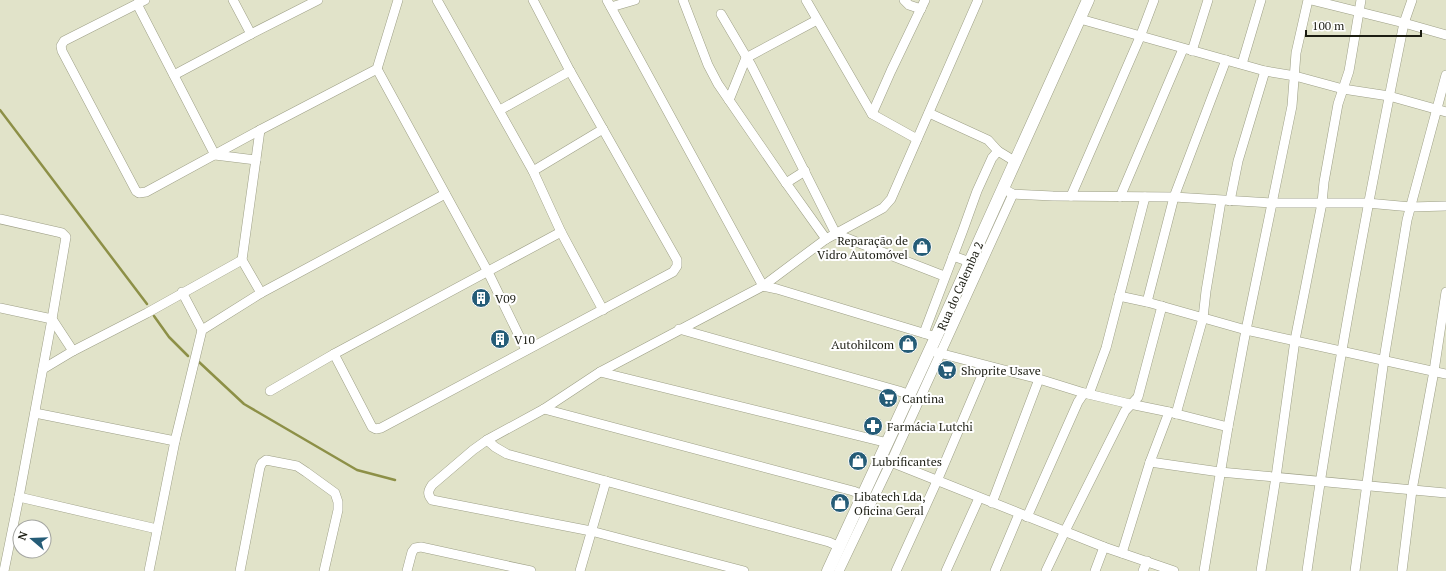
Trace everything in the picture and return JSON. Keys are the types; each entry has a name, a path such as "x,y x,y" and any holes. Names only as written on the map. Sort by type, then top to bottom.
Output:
{"main road":[{"name":"Rua do Calemba 2","path":"828,571 864,495 886,460 888,443 910,395 936,352 936,337 970,262 1008,192 1016,162 1088,0"}],"street":[{"path":"233,0 251,34"},
{"path":"174,75 318,0"},
{"path":"398,0 377,69 488,272 526,350"},
{"path":"438,0 533,171 561,232 604,310"},
{"path":"334,354 372,427 376,429 381,428 673,272 677,260 570,72 533,0"},
{"path":"634,0 609,4 763,286 936,337"},
{"path":"683,0 708,65 729,100 786,184 826,239"},
{"path":"806,0 872,114 917,139"},
{"path":"904,0 909,5 921,9"},
{"path":"872,114 925,0"},
{"path":"744,571 591,531 432,500 428,496 428,490 432,485 487,440 544,409 600,372 763,286 826,239 883,208 891,199 978,0"},
{"path":"1071,196 1140,37 1154,0"},
{"path":"1192,51 1208,0"},
{"path":"1242,64 1261,0"},
{"path":"1204,571 1220,472 1246,330 1292,106 1296,53 1309,0 1445,33"},
{"path":"1261,571 1296,340 1322,203 1324,182 1338,104 1349,71 1361,0"},
{"path":"1307,571 1320,481 1368,203 1404,23 1412,0"},
{"path":"215,154 174,75 141,2 64,41 61,46 62,50 136,191 139,193 146,192 377,69"},
{"path":"721,14 746,58 836,234 944,276"},
{"path":"1080,19 1264,71 1295,76 1343,89 1389,96 1442,110"},
{"path":"729,100 746,58 817,20"},
{"path":"1120,197 1183,49"},
{"path":"1147,302 1174,197 1226,60"},
{"path":"1230,201 1238,161 1264,71"},
{"path":"500,110 570,72"},
{"path":"1354,571 1384,359 1406,228 1411,207 1442,110 1446,76"},
{"path":"929,113 988,140 998,151 1016,162"},
{"path":"260,130 242,260 261,293"},
{"path":"533,171 603,130"},
{"path":"924,333 976,190 992,158 998,151"},
{"path":"215,154 256,160"},
{"path":"786,184 805,171"},
{"path":"840,571 886,460 1008,192 1071,196 1174,197 1272,203 1368,203 1411,207 1446,206"},
{"path":"202,330 261,293 445,194"},
{"path":"995,571 1078,402 1087,393 1106,348 1145,197"},
{"path":"1122,553 1150,462 1172,413 1203,318 1221,201"},
{"path":"0,219 62,233 66,237 43,369 4,571"},
{"path":"270,391 334,354 561,232"},
{"path":"952,256 970,262"},
{"path":"43,369 73,351 160,306 182,292 242,260"},
{"path":"148,571 175,442 202,330 182,292"},
{"path":"1402,571 1412,490 1434,371 1446,292"},
{"path":"1119,296 1162,306 1246,330 1384,359 1446,374"},
{"path":"1046,571 1125,411 1138,397 1162,306"},
{"path":"0,308 52,319 73,351"},
{"path":"679,329 910,395"},
{"path":"936,352 1087,393 1228,427"},
{"path":"896,571 937,481 986,366"},
{"path":"600,372 888,443"},
{"path":"992,503 1039,379"},
{"path":"544,409 864,495"},
{"path":"34,413 175,442"},
{"path":"487,440 495,448 507,454 828,542 840,547"},
{"path":"240,571 260,467 266,460 296,466 334,493 338,502 338,510 324,571"},
{"path":"886,460 1104,547 1174,571"},
{"path":"1150,462 1220,472 1446,493"},
{"path":"580,571 606,481"},
{"path":"19,497 157,529"},
{"path":"946,571 979,498"},
{"path":"407,571 412,552 415,548 421,547 531,571"},
{"path":"1095,571 1104,547"},
{"path":"1143,571 1147,561"}],"waterway":[{"path":"0,110 147,304"},
{"path":"154,316 169,337 188,356"},
{"path":"199,362 244,404 357,470 395,480"}],"place":[{"name":"Reparação de Vidro Automóvel","path":"922,247"},
{"name":"V09","path":"481,298"},
{"name":"V10","path":"500,339"},
{"name":"Autohilcom","path":"908,344"},
{"name":"Shoprite Usave","path":"947,370"},
{"name":"Cantina","path":"888,398"},
{"name":"Farmácia Lutchi","path":"873,426"},
{"name":"Lubrificantes","path":"858,461"},
{"name":"Libatech Lda, Oficina Geral","path":"840,503"}]}
